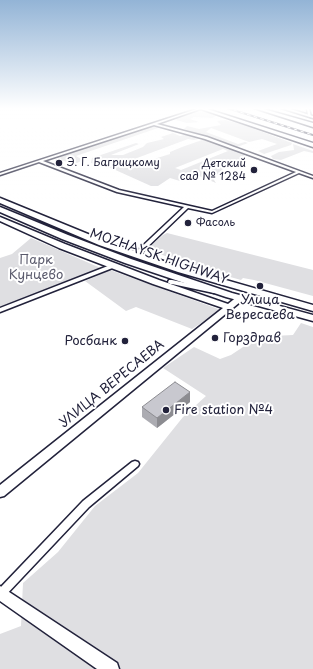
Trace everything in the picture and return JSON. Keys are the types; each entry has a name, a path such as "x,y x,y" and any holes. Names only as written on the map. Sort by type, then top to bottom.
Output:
{"main road":[{"name":"MOZHAYSK HIGHWAY","path":"0,200 73,231 136,255 220,282 313,308"},
{"name":"MOZHAYSK HIGHWAY","path":"0,209 96,249 229,295 313,318"},
{"path":"272,297 313,301"}],"street":[{"path":"0,174 108,139"},
{"path":"209,139 313,177"},
{"path":"296,139 313,145"},
{"path":"39,162 118,191 143,198 212,212 299,172"},
{"path":"136,255 186,207"},
{"path":"0,218 113,266 229,307"},
{"path":"0,310 113,266"},
{"path":"124,270 229,295"},
{"name":"УЛИЦА ВЕРЕСАЕВА","path":"0,492 241,298"},
{"path":"111,669 0,594 86,504 135,464"}],"green space":[{"path":"109,139 125,139 76,156 83,160 75,164 57,159 75,150"},
{"path":"163,139 187,139 129,161 138,164 170,154 170,152 204,139 249,155 222,169 224,171 212,177 216,183 197,175 180,181 170,178 158,186 151,186 111,168 91,163 92,158 136,143 139,144 111,155 123,155 143,147 147,143","holes":["223,149 228,151 181,170 175,168"]},
{"path":"214,139 225,139 238,144 245,142 248,143 237,147"},
{"path":"241,139 261,139 249,142"},
{"path":"263,139 282,139 292,143 291,145 264,154 258,151 277,144"},
{"path":"293,144 313,151 313,153 304,151 281,160 273,159 271,156 279,152 294,150"},
{"path":"167,233 313,270 313,296 254,280 243,278 241,280 191,266 147,249"},
{"name":"Парк Кунцево","path":"31,238 103,269 0,307 0,258 12,254"},
{"path":"110,270 221,310 192,329 136,307 126,311 85,281"},
{"path":"301,323 313,327 313,669 0,669 0,634 21,626 23,583 58,552 95,506 138,473 183,417 206,396 163,368 194,347 220,359 231,355 252,341 273,336 293,335"}],"building":[{"path":"175,382 190,392 157,418 142,407"}],"place":[{"name":"Э. Г. Багрицкому","path":"59,163"},
{"name":"Детский сад № 1284","path":"254,170"},
{"name":"Фасоль","path":"188,223"},
{"name":"Улица Вересаева","path":"260,286"},
{"name":"Горздрав","path":"215,338"},
{"name":"Росбанк","path":"125,341"},
{"name":"Fire station №4","path":"166,410"}]}
